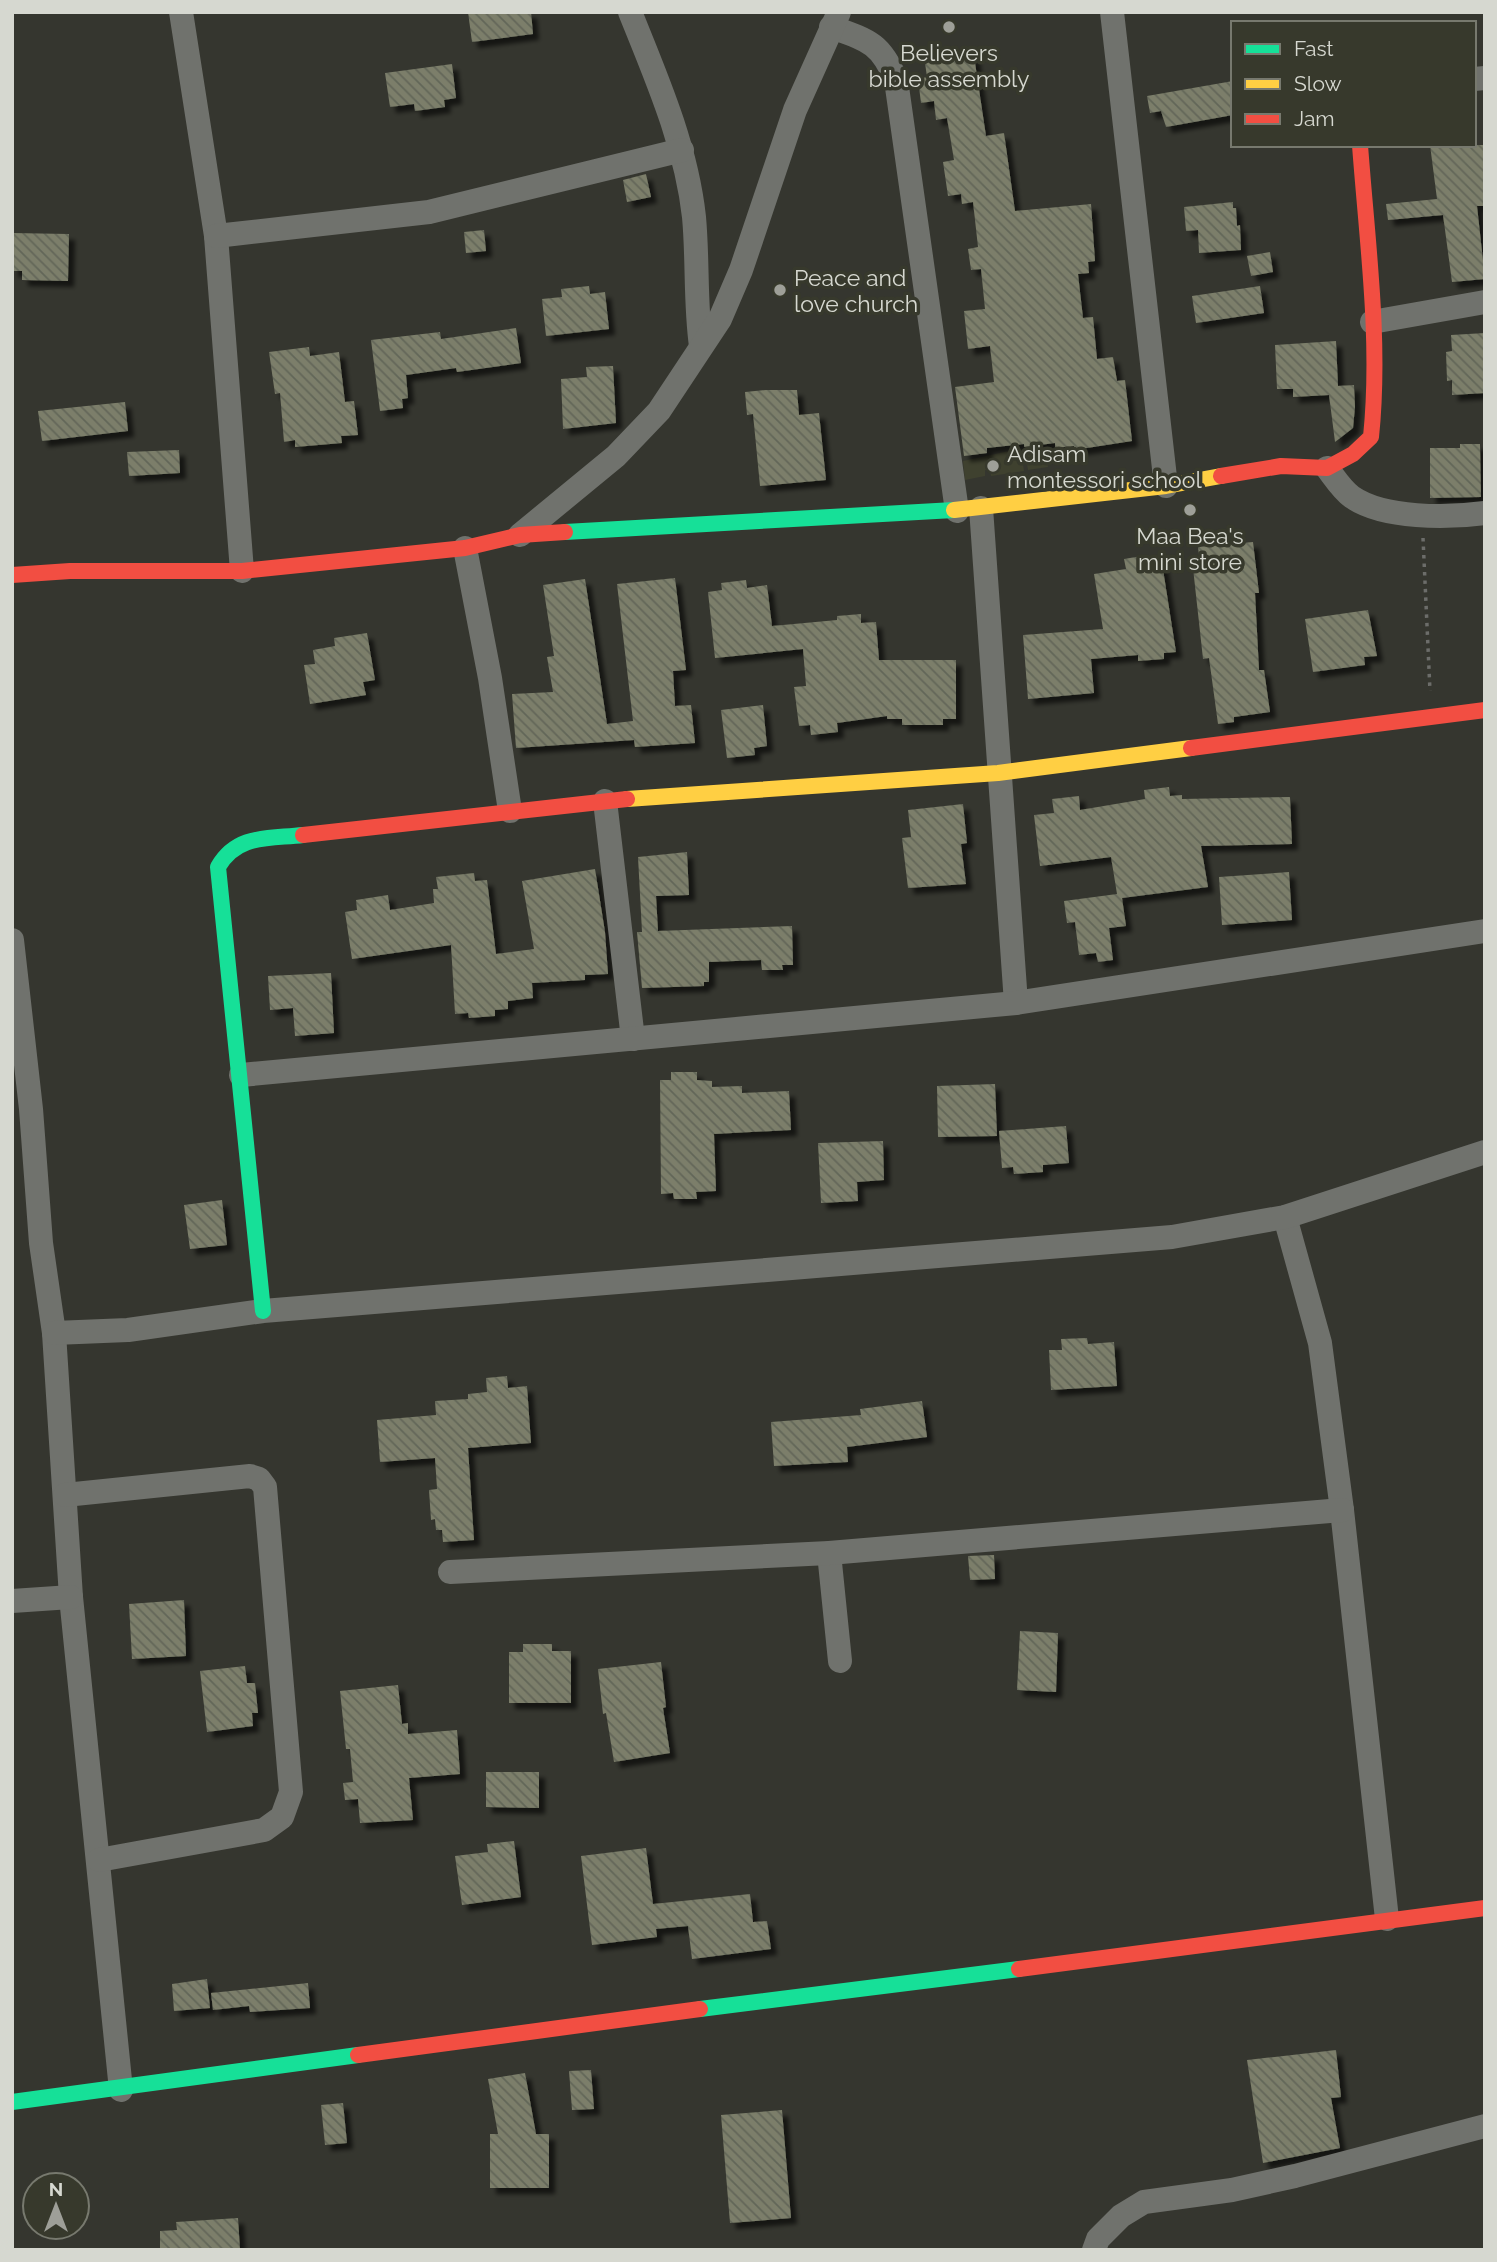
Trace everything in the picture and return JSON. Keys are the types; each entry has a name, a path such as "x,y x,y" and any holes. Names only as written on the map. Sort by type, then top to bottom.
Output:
{"street":[{"path":"181,12 216,236 242,571"},
{"path":"630,12 661,86 682,150 694,216 696,305 701,346"},
{"path":"1112,12 1166,486"},
{"path":"520,535 625,447 659,411 720,319 741,270 795,110 835,20 864,38 886,56 896,80 969,509 998,773 1016,1003"},
{"path":"12,575 70,571 242,571 465,548 520,535 969,509 1166,486 1281,466 1327,468 1353,454 1371,437 1374,408 1360,147"},
{"path":"216,236 429,212 682,150"},
{"path":"1371,322 1485,302"},
{"path":"1327,468 1352,497 1395,513 1453,517 1485,513"},
{"path":"465,548 490,678 510,811"},
{"path":"263,1311 218,867 228,850 248,841 605,801 998,773 1485,710"},
{"path":"605,801 633,1039"},
{"path":"241,1075 1016,1003 1485,931"},
{"path":"12,940 22,1111 54,1333 71,1597 121,2090"},
{"path":"54,1333 128,1329 263,1311 1172,1237 1285,1217 1485,1152"},
{"path":"1285,1217 1320,1343 1342,1510 1387,1919"},
{"path":"65,1495 250,1476 259,1479 265,1487 291,1792 282,1817 264,1830 99,1860"},
{"path":"450,1572 829,1553 1342,1510"},
{"path":"829,1553 840,1661"},
{"path":"12,1601 71,1597"},
{"path":"12,2102 121,2090 855,1988 1190,1949 1387,1919 1485,1908"},
{"path":"1094,2250 1098,2239 1121,2216 1144,2202 1184,2194 1232,2190 1295,2176 1485,2126"}],"path":[{"path":"1420,515 1432,717"}],"shaded area":[{"name":"Adisam montessori school","path":"1018,449 1019,454 1045,450 1048,467 1028,470 1027,464 1023,464 1024,471 991,476 990,470 985,470 985,476 965,480 963,461"}],"building":[{"path":"468,12 531,12 533,34 472,42"},
{"path":"974,56 986,136 1004,133 1015,211 1091,204 1095,261 1088,262 1089,273 1078,274 1083,318 1093,317 1097,359 1113,357 1117,381 1125,380 1132,441 1074,450 1074,446 1055,448 1055,443 1024,447 1024,444 987,448 987,453 964,456 955,387 994,382 990,346 968,349 964,311 985,309 981,269 971,270 968,249 978,247 973,202 962,204 961,194 948,196 943,162 954,160 947,118 936,120 934,101 921,103 918,79 927,77 925,63"},
{"path":"452,64 456,98 444,100 445,107 415,111 414,104 390,107 385,73"},
{"path":"1231,81 1231,115 1166,127 1161,111 1150,113 1147,96"},
{"path":"1485,145 1485,206 1477,206 1485,279 1452,282 1443,215 1388,220 1386,204 1437,199 1430,147"},
{"path":"646,174 651,197 627,202 623,180"},
{"path":"1233,202 1237,226 1240,225 1241,250 1199,253 1198,230 1186,231 1184,207"},
{"path":"484,230 486,251 466,253 464,232"},
{"path":"12,233 69,234 68,281 22,280 22,271 12,271"},
{"path":"1270,252 1273,272 1251,276 1247,256"},
{"path":"589,286 590,294 605,292 609,329 546,336 542,299 562,297 561,289"},
{"path":"1260,286 1264,313 1196,323 1192,296"},
{"path":"516,328 521,363 457,372 456,368 406,375 408,398 402,399 403,408 380,411 371,340 440,332 441,339"},
{"path":"1485,333 1485,393 1452,395 1452,380 1447,381 1446,352 1452,351 1451,335"},
{"path":"1336,341 1338,386 1354,385 1355,407 1353,428 1335,442 1329,395 1293,397 1293,389 1277,389 1275,345"},
{"path":"309,347 310,356 339,352 345,402 354,401 358,435 341,436 342,443 295,447 295,440 284,442 280,393 275,394 269,352"},
{"path":"613,366 616,423 563,429 561,379 587,377 586,367"},
{"path":"797,390 799,415 819,413 826,480 760,486 753,414 747,415 745,392"},
{"path":"125,402 128,431 42,441 38,411"},
{"path":"1460,444 1480,444 1481,497 1430,498 1430,448 1460,448"},
{"path":"179,450 180,473 129,476 127,452"},
{"path":"1253,542 1259,593 1255,593 1259,670 1264,670 1270,712 1234,717 1234,722 1218,724 1209,658 1203,659 1193,568 1200,563 1198,547"},
{"path":"1148,555 1150,565 1162,563 1176,652 1164,653 1164,659 1138,661 1138,655 1091,659 1094,693 1028,699 1023,635 1103,629 1094,574 1126,569 1124,559"},
{"path":"675,578 686,670 673,671 675,706 691,705 695,743 635,747 634,740 516,748 512,694 553,692 547,657 554,656 543,585 585,579 607,724 633,721 617,584"},
{"path":"746,580 747,588 767,585 772,626 837,620 837,616 861,614 861,623 876,622 879,660 956,660 956,719 943,719 943,725 902,725 902,719 887,719 887,716 837,723 838,732 811,735 810,725 799,726 794,687 806,686 803,649 715,658 708,592 722,590 721,583"},
{"path":"1368,610 1377,656 1364,657 1365,665 1313,672 1305,619"},
{"path":"367,633 375,680 363,682 366,695 310,704 304,665 315,664 313,650 335,646 334,638"},
{"path":"763,705 767,746 754,748 755,755 727,758 721,710"},
{"path":"1169,787 1170,796 1182,795 1182,799 1290,797 1292,844 1201,846 1208,887 1122,898 1126,926 1109,928 1113,960 1098,962 1096,953 1079,955 1075,922 1067,923 1064,901 1117,894 1111,857 1040,866 1034,815 1054,813 1052,799 1079,796 1080,810 1145,799 1144,790"},
{"path":"963,804 967,843 961,844 966,884 908,888 902,838 911,837 908,810"},
{"path":"687,852 689,895 656,896 658,931 792,926 793,965 782,965 783,970 762,970 761,960 709,962 709,982 704,982 704,986 642,988 637,932 642,932 638,857"},
{"path":"595,869 605,932 608,974 585,975 585,980 532,983 533,998 508,1001 508,1009 495,1010 495,1016 469,1018 468,1013 455,1014 451,945 352,959 345,912 357,910 356,900 388,895 390,910 434,903 433,889 438,889 436,877 474,873 475,881 487,880 496,954 534,949 522,881"},
{"path":"1289,872 1292,920 1222,925 1219,877"},
{"path":"331,973 334,1033 295,1036 293,1008 270,1010 268,976"},
{"path":"671,1072 697,1072 697,1080 712,1081 712,1087 742,1086 742,1093 789,1091 791,1130 714,1134 716,1191 696,1192 697,1199 674,1199 673,1193 661,1194 660,1080 671,1080"},
{"path":"995,1084 997,1136 938,1137 937,1086"},
{"path":"1066,1126 1069,1163 1043,1165 1043,1172 1014,1174 1013,1167 1002,1168 999,1131"},
{"path":"883,1141 884,1180 857,1182 858,1201 821,1203 818,1143"},
{"path":"222,1200 227,1245 190,1249 184,1205"},
{"path":"1087,1338 1088,1344 1114,1342 1117,1386 1051,1390 1049,1350 1062,1350 1061,1339"},
{"path":"507,1376 508,1388 527,1386 531,1443 468,1448 474,1540 443,1542 442,1530 436,1530 435,1519 431,1520 429,1490 437,1489 435,1458 380,1462 377,1420 436,1415 435,1401 468,1399 468,1394 487,1392 486,1378"},
{"path":"922,1401 927,1437 847,1447 848,1462 774,1466 771,1422 861,1415 860,1409"},
{"path":"994,1555 995,1579 970,1580 968,1556"},
{"path":"184,1600 186,1656 132,1659 129,1604"},
{"path":"1020,1631 1058,1633 1056,1692 1017,1690"},
{"path":"523,1644 552,1644 552,1651 571,1651 571,1703 509,1703 509,1652 523,1652"},
{"path":"661,1662 666,1707 663,1708 670,1753 614,1762 606,1713 603,1714 598,1669"},
{"path":"245,1666 247,1683 255,1683 258,1713 252,1713 253,1726 207,1732 200,1671"},
{"path":"398,1685 402,1724 408,1723 408,1734 457,1730 460,1774 409,1778 413,1820 360,1823 358,1799 345,1800 343,1783 353,1782 350,1749 346,1749 340,1691"},
{"path":"486,1772 539,1772 539,1808 486,1807"},
{"path":"514,1841 521,1897 462,1905 455,1856 488,1852 487,1844"},
{"path":"646,1848 653,1904 750,1894 753,1922 767,1921 771,1949 692,1959 688,1926 656,1929 657,1937 592,1945 581,1856"},
{"path":"207,1979 210,2008 174,2011 172,1984"},
{"path":"308,1983 310,2008 250,2012 249,2006 213,2010 211,1993"},
{"path":"1336,2050 1341,2097 1331,2098 1340,2148 1263,2163 1247,2060"},
{"path":"591,2070 594,2109 572,2110 569,2071"},
{"path":"525,2073 536,2134 549,2134 549,2188 490,2188 490,2134 498,2134 488,2079"},
{"path":"343,2103 347,2143 325,2145 321,2105"},
{"path":"782,2110 791,2218 730,2223 721,2115"},
{"path":"238,2218 240,2250 160,2249 160,2231 177,2230 176,2222"}],"traffic: fast":[{"path":"565,532 954,510"},
{"path":"263,1311 218,867 226,856 244,843 303,835"},
{"path":"700,2009 1019,1969"},
{"path":"12,2102 358,2055"}],"traffic: slow":[{"path":"954,510 1166,486 1221,476"},
{"path":"627,799 998,773 1191,748"}],"traffic: jam":[{"path":"1221,476 1281,466 1327,468 1353,454 1371,437 1374,328 1360,147"},
{"path":"12,575 70,571 242,571 465,548 520,535 565,532"},
{"path":"1191,748 1485,710"},
{"path":"303,835 627,799"},
{"path":"1019,1969 1485,1908"},
{"path":"358,2055 700,2009"}],"place":[{"name":"Believers bible assembly","path":"949,27"},
{"name":"Peace and love church","path":"780,290"},
{"name":"Adisam montessori school","path":"993,466"},
{"name":"Maa Bea's mini store","path":"1190,510"}]}
